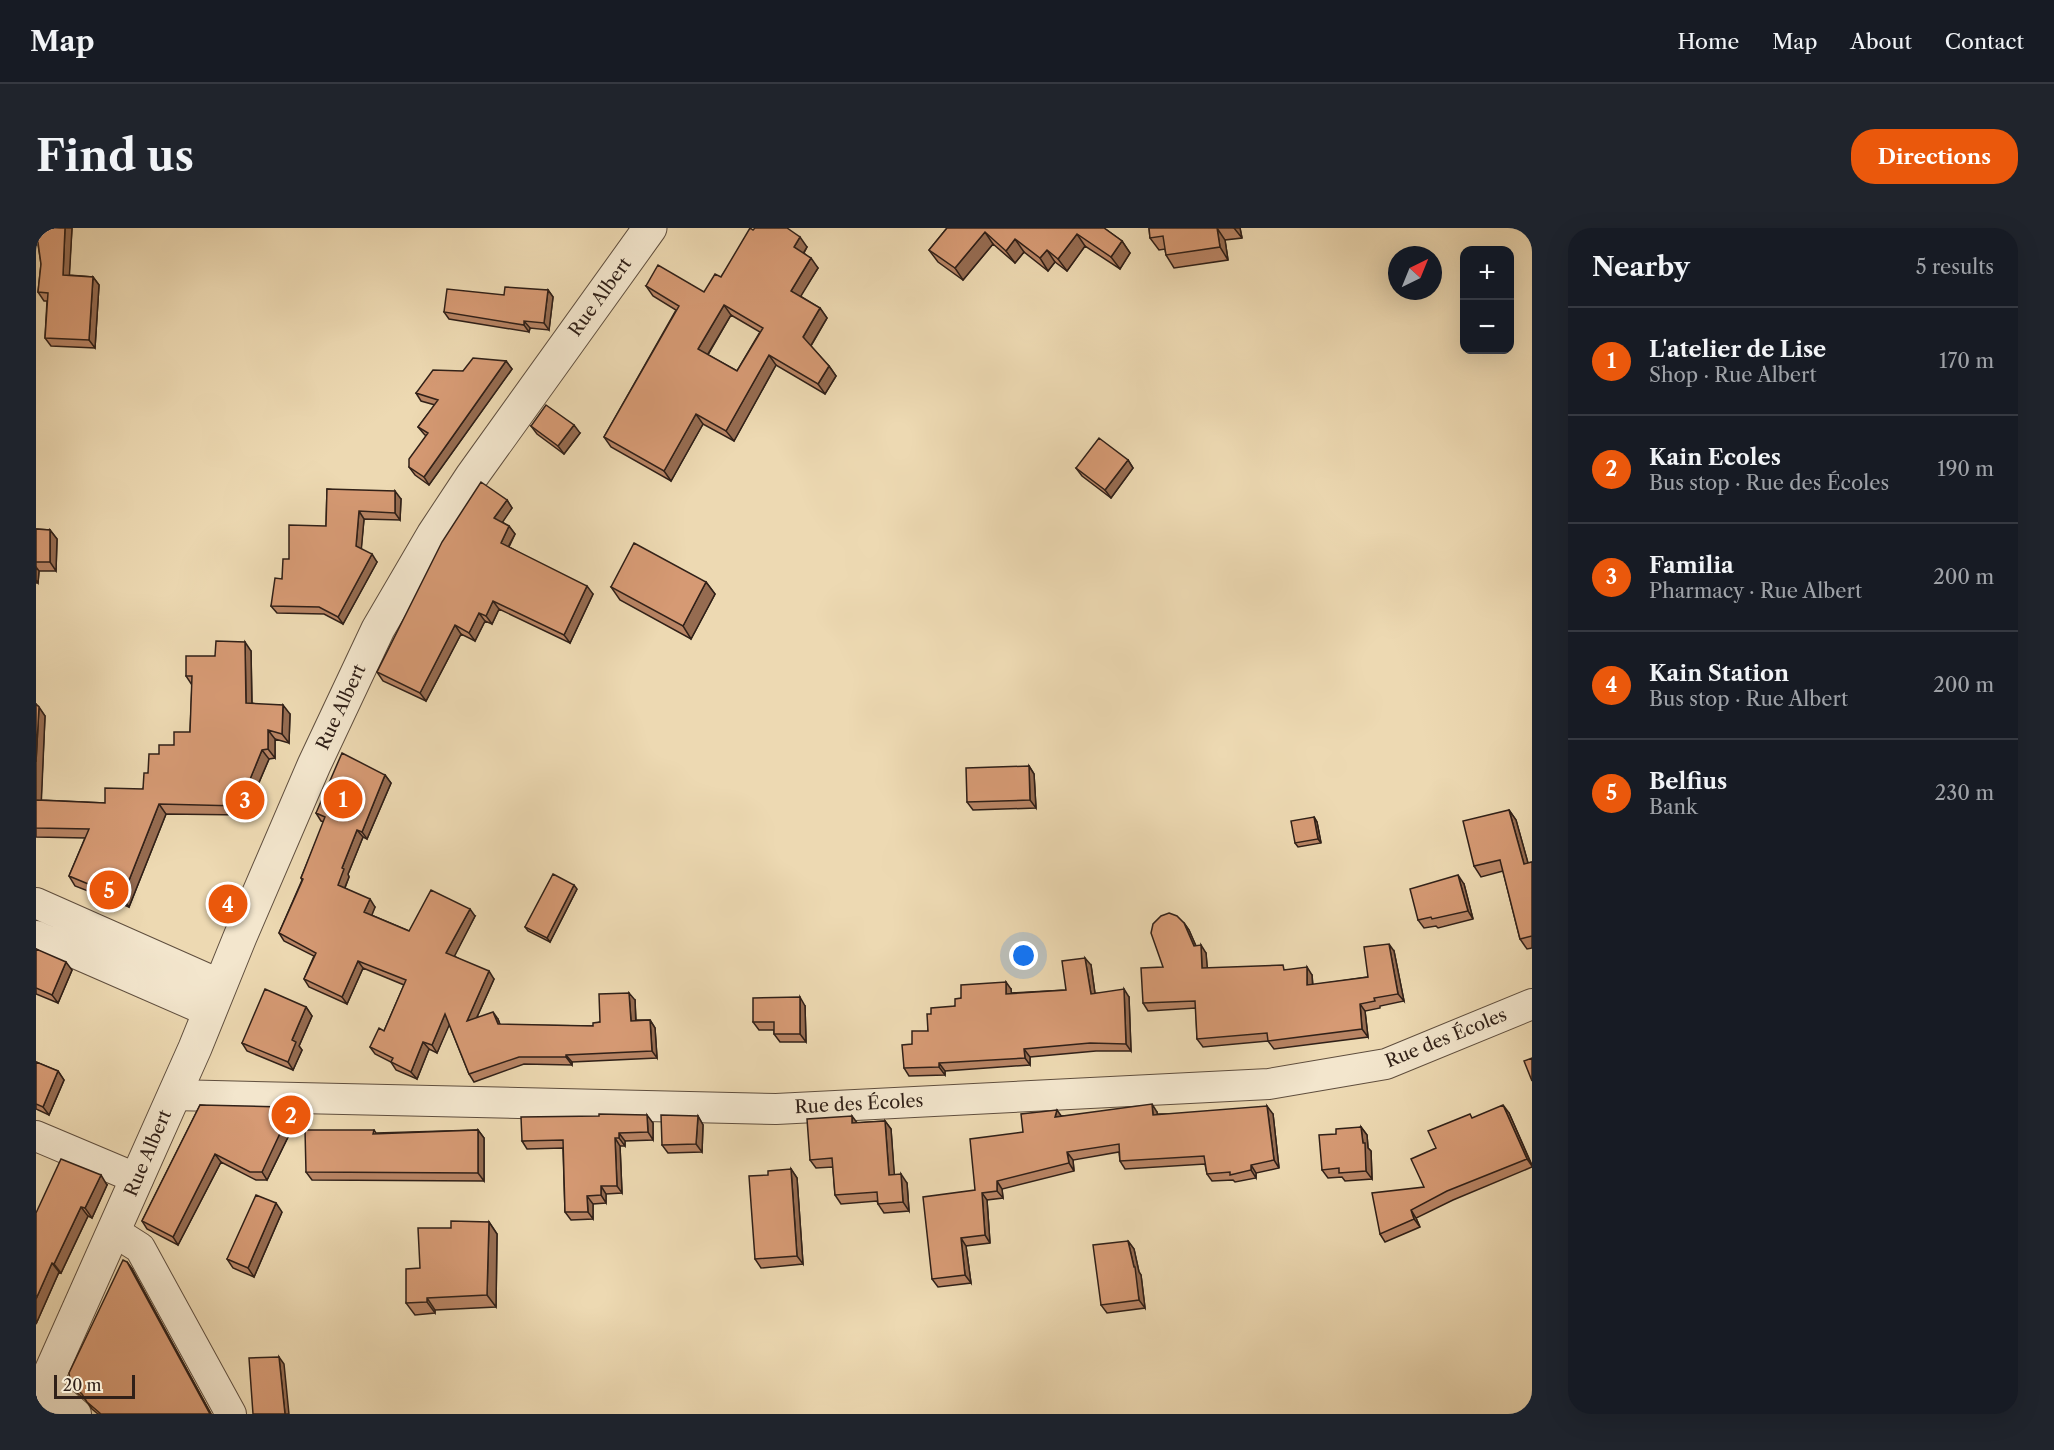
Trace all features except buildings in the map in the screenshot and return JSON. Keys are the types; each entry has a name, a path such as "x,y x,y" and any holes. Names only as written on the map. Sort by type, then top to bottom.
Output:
{"street":[{"name":"Rue Albert","path":"41,1396 138,1179 314,765 378,629 433,535 472,476 650,228"},
{"path":"36,903 65,917 138,965"},
{"path":"65,917 45,940 138,965 216,998"},
{"name":"Rue des Écoles","path":"173,1095 776,1108 1269,1084 1386,1064 1532,1004"},
{"path":"36,1136 138,1179"},
{"path":"115,1232 140,1248 231,1414"},
{"path":"41,1396 76,1414"}],"place":[{"name":"L'atelier de Lise","path":"343,799"},
{"name":"Familia","path":"245,800"},
{"name":"Belfius","path":"109,890"},
{"name":"Kain Station","path":"228,904"},
{"name":"Kain Ecoles","path":"291,1115"}]}
